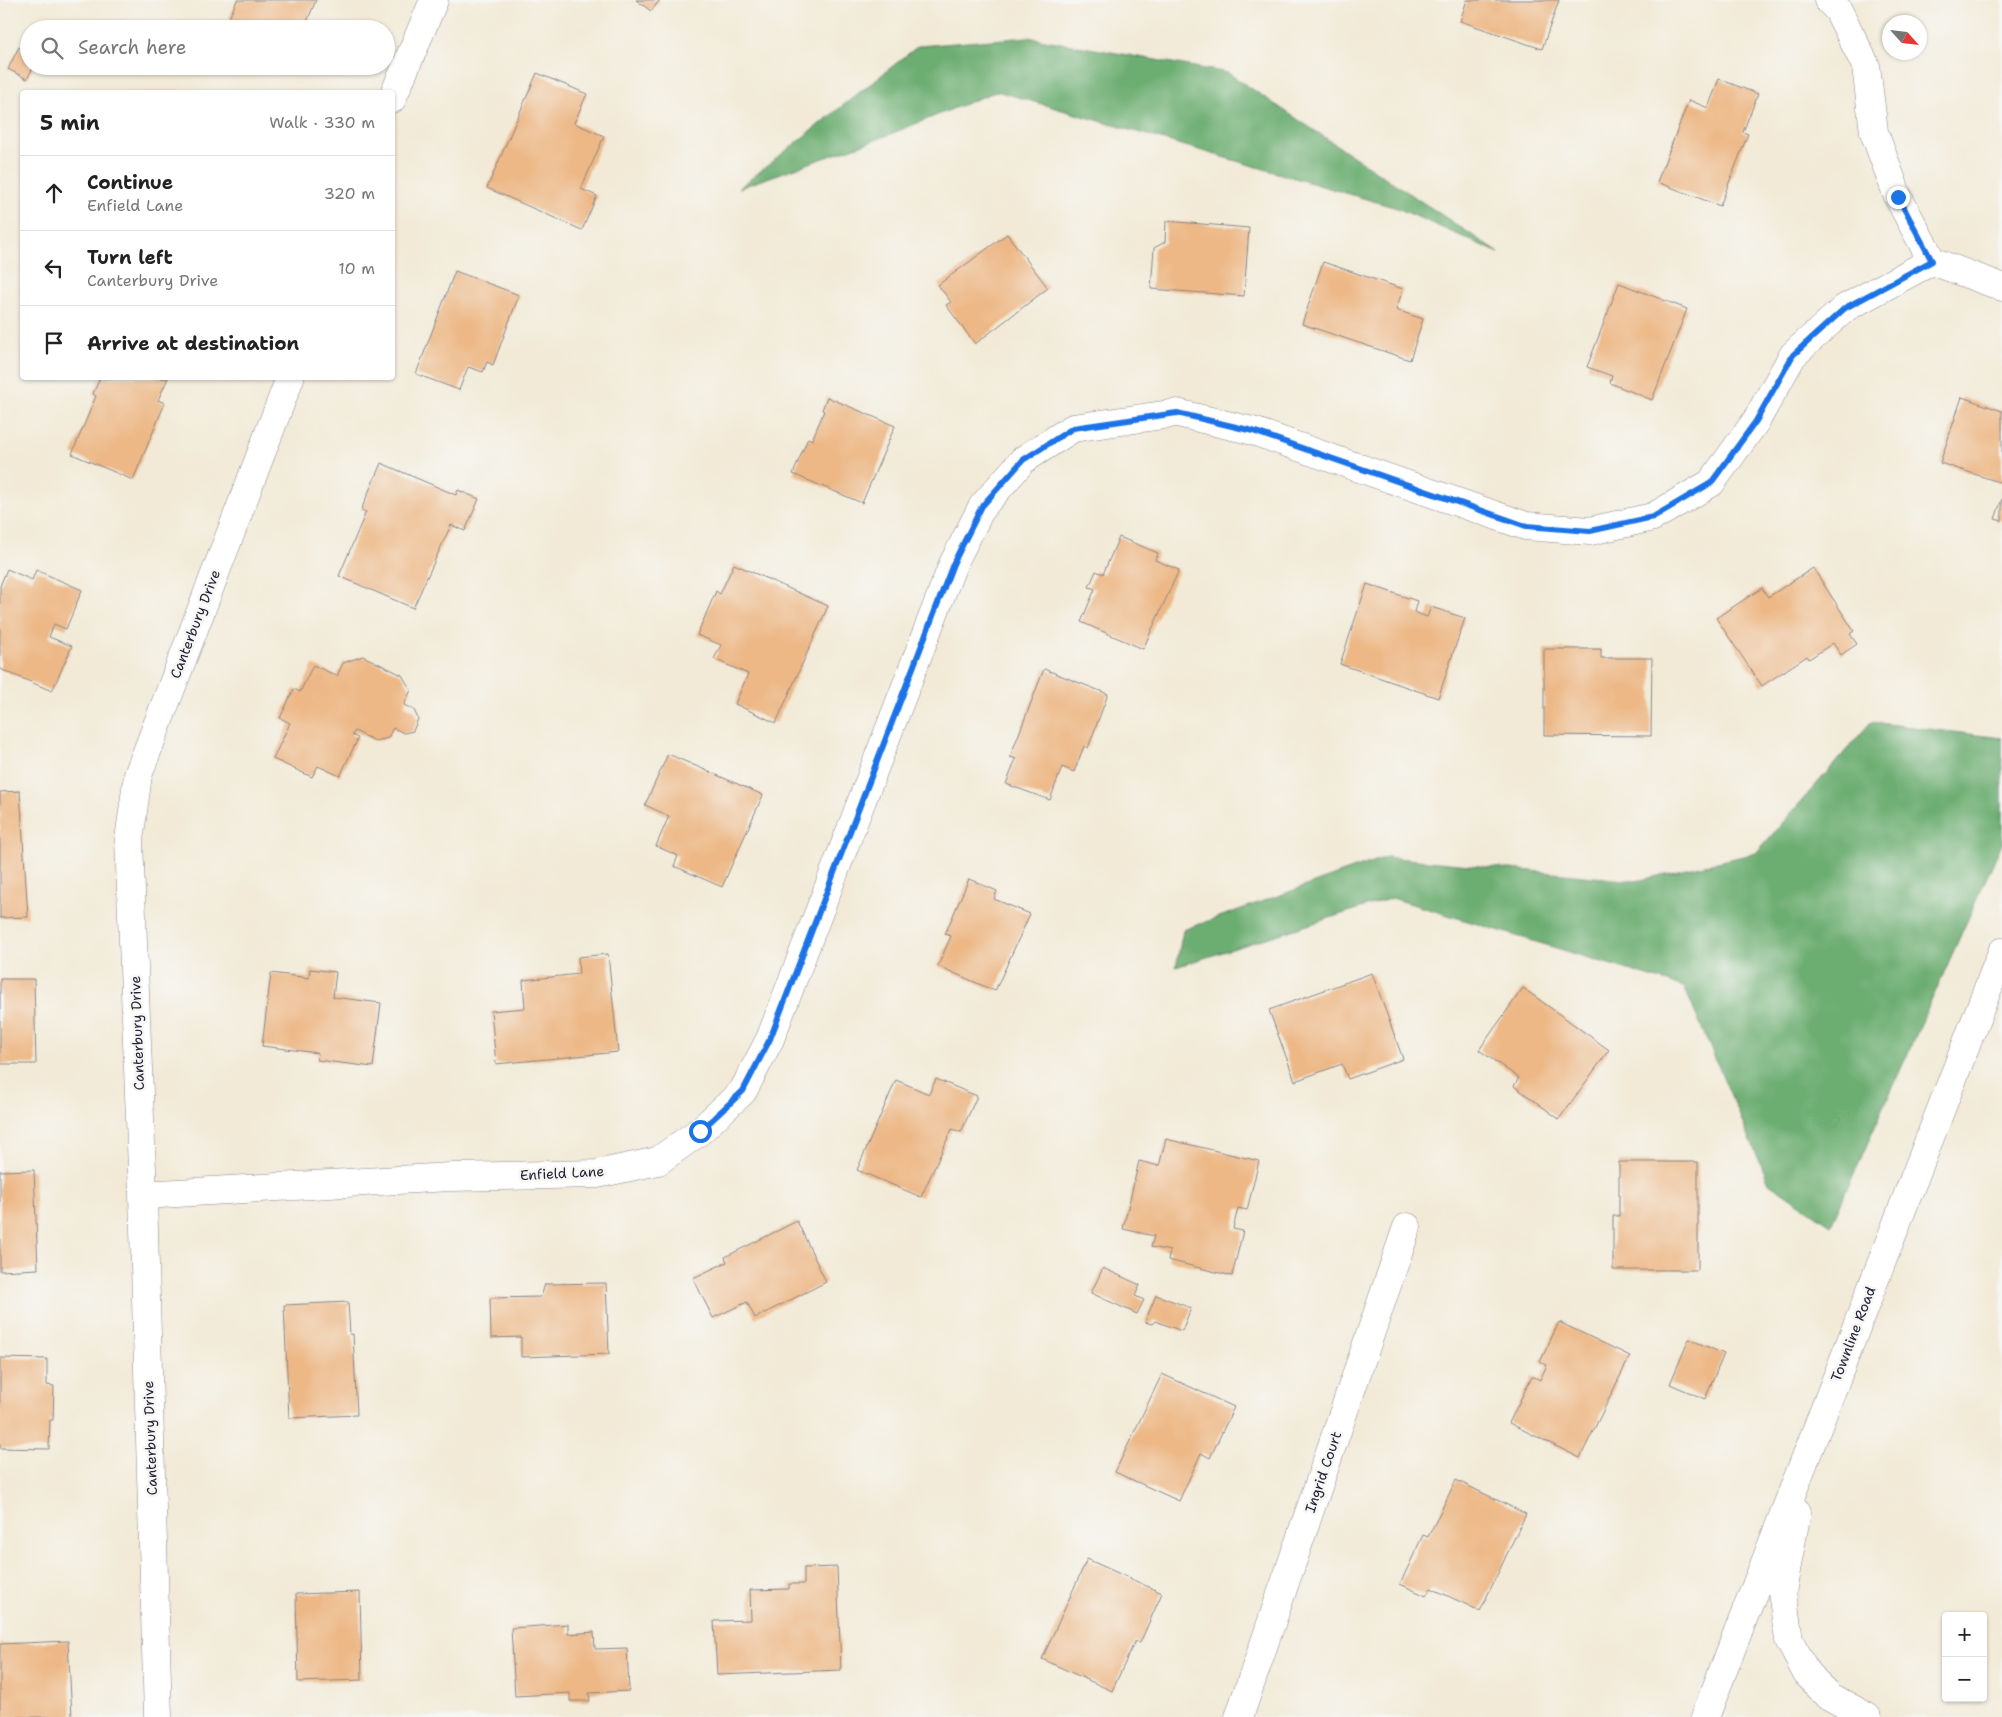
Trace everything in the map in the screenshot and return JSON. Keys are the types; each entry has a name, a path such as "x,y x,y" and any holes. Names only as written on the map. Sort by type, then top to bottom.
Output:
{"street":[{"path":"395,92 434,0"},
{"path":"1828,0 1838,10 1866,66 1874,132 1898,197 1932,261 2002,286"},
{"name":"Enfield Lane","path":"143,1195 450,1177 597,1174 658,1161 700,1131 743,1091 770,1039 953,564 982,506 1023,460 1073,428 1177,413 1253,431 1526,526 1590,531 1653,517 1711,483 1756,421 1793,355 1845,308 1932,261"},
{"name":"Canterbury Drive","path":"158,1717 143,1195 129,840 138,775 289,380"},
{"name":"Townline Road","path":"1705,1717 2002,952"},
{"name":"Ingrid Court","path":"1239,1717 1407,1227"},
{"path":"1833,1385 1799,1505 1782,1592 1789,1640 1806,1674 1831,1697 1867,1717"}],"green space":[{"path":"1028,37 1228,73 1499,253 1397,208 997,91 878,139 739,188 918,46"},
{"path":"1871,722 2002,738 2002,843 1831,1225 1769,1183 1684,987 1392,898 1176,967 1183,930 1386,857 1636,881 1756,853"}],"building":[{"path":"237,0 316,0 308,20 234,20 229,18"},
{"path":"636,0 660,0 651,11"},
{"path":"1467,0 1559,0 1542,49 1460,21"},
{"path":"20,48 20,75 29,75 27,79 8,69"},
{"path":"537,73 587,94 574,123 604,136 581,189 597,196 582,230 487,188"},
{"path":"1719,79 1758,94 1743,132 1748,134 1720,206 1657,182 1689,100 1708,108"},
{"path":"1166,221 1249,228 1244,296 1151,289 1154,248 1165,242"},
{"path":"1007,234 1048,288 975,344 946,305 951,302 938,285"},
{"path":"1323,262 1403,289 1396,310 1423,319 1410,360 1302,324"},
{"path":"455,271 519,295 493,365 487,362 483,372 468,367 459,390 416,374"},
{"path":"1619,283 1687,309 1652,400 1610,383 1612,376 1587,367"},
{"path":"99,380 167,380 158,400 165,403 133,480 72,454 96,396 93,394"},
{"path":"827,397 895,426 862,503 793,474 808,438 812,440 824,411 822,410"},
{"path":"1962,397 2002,411 2002,483 1940,463"},
{"path":"381,463 456,495 458,490 479,499 465,531 451,525 413,608 339,576 366,512 361,510"},
{"path":"2002,499 2002,521 1995,519"},
{"path":"1119,537 1158,553 1155,560 1179,570 1143,649 1081,622 1095,589 1089,587 1096,571 1103,574"},
{"path":"734,564 828,606 776,723 735,704 748,674 714,659 721,645 697,635 716,591 720,594"},
{"path":"1813,568 1854,631 1850,634 1857,644 1841,655 1833,643 1809,659 1807,656 1762,686 1716,618 1762,588 1768,597"},
{"path":"7,569 32,580 36,570 82,590 66,629 54,624 49,637 72,646 52,691 0,669 0,586"},
{"path":"1367,584 1417,601 1414,612 1427,617 1431,607 1465,618 1438,698 1340,664"},
{"path":"1544,649 1601,649 1601,658 1652,658 1651,736 1544,735"},
{"path":"363,656 402,675 411,690 404,705 414,710 418,719 413,731 404,733 393,728 388,738 375,741 355,731 352,735 358,738 340,776 318,766 312,777 273,759 290,723 280,718 294,689 300,692 313,665 337,676 343,663"},
{"path":"1044,669 1108,694 1088,748 1084,746 1074,772 1062,767 1050,800 1006,784 1016,759 1010,757"},
{"path":"668,754 763,795 722,887 674,866 678,856 656,846 669,816 645,805"},
{"path":"20,791 28,917 0,918 0,792"},
{"path":"969,879 997,891 994,899 1030,914 995,991 938,966 951,936 945,934"},
{"path":"608,954 618,1052 496,1064 491,1011 525,1008 523,980 579,974 578,957"},
{"path":"310,969 336,972 333,997 381,1003 373,1067 317,1060 318,1053 262,1046 271,973 309,978"},
{"path":"1372,973 1403,1059 1348,1079 1342,1064 1295,1081 1269,1010"},
{"path":"0,979 34,979 36,1064 0,1064"},
{"path":"1523,988 1609,1050 1559,1119 1514,1086 1519,1078 1479,1050"},
{"path":"936,1079 977,1096 961,1132 952,1129 921,1197 857,1170 896,1080 929,1094"},
{"path":"1166,1139 1259,1161 1247,1210 1238,1208 1233,1229 1243,1231 1232,1276 1168,1260 1170,1251 1151,1247 1154,1236 1123,1229 1139,1161 1159,1166"},
{"path":"1619,1162 1698,1162 1698,1270 1613,1270 1613,1216 1619,1216"},
{"path":"34,1170 38,1269 0,1271 0,1171"},
{"path":"797,1221 826,1282 755,1318 747,1302 713,1318 693,1278 727,1262 725,1257"},
{"path":"1103,1268 1140,1285 1135,1296 1144,1300 1137,1314 1091,1293"},
{"path":"606,1283 609,1354 521,1357 521,1337 491,1338 490,1298 541,1297 545,1284"},
{"path":"1156,1295 1191,1308 1182,1331 1155,1321 1152,1324 1145,1322"},
{"path":"348,1302 350,1335 353,1334 357,1415 289,1418 284,1305"},
{"path":"1559,1322 1630,1356 1580,1458 1509,1423 1532,1376 1540,1380 1547,1365 1540,1362"},
{"path":"1689,1339 1724,1354 1705,1399 1670,1384"},
{"path":"0,1358 47,1359 47,1385 54,1386 53,1420 50,1420 49,1449 0,1448"},
{"path":"1162,1374 1234,1407 1210,1458 1201,1453 1179,1501 1115,1472"},
{"path":"1456,1480 1526,1514 1480,1611 1431,1588 1426,1596 1400,1584 1423,1535 1428,1537"},
{"path":"1087,1559 1162,1593 1140,1643 1135,1641 1112,1691 1042,1659"},
{"path":"837,1567 841,1670 717,1675 714,1621 751,1620 750,1590 789,1589 789,1584 804,1584 804,1568"},
{"path":"360,1592 362,1680 298,1682 296,1594"},
{"path":"568,1624 568,1634 594,1632 595,1649 627,1648 629,1691 589,1693 590,1701 570,1701 570,1693 515,1696 511,1628"},
{"path":"68,1641 72,1717 0,1717 0,1644"}],"route":[{"path":"700,1131 743,1091 770,1039 953,564 982,506 1023,460 1073,428 1177,413 1253,431 1526,526 1590,531 1653,517 1711,483 1756,421 1793,355 1845,308 1932,261 1898,197"}]}
